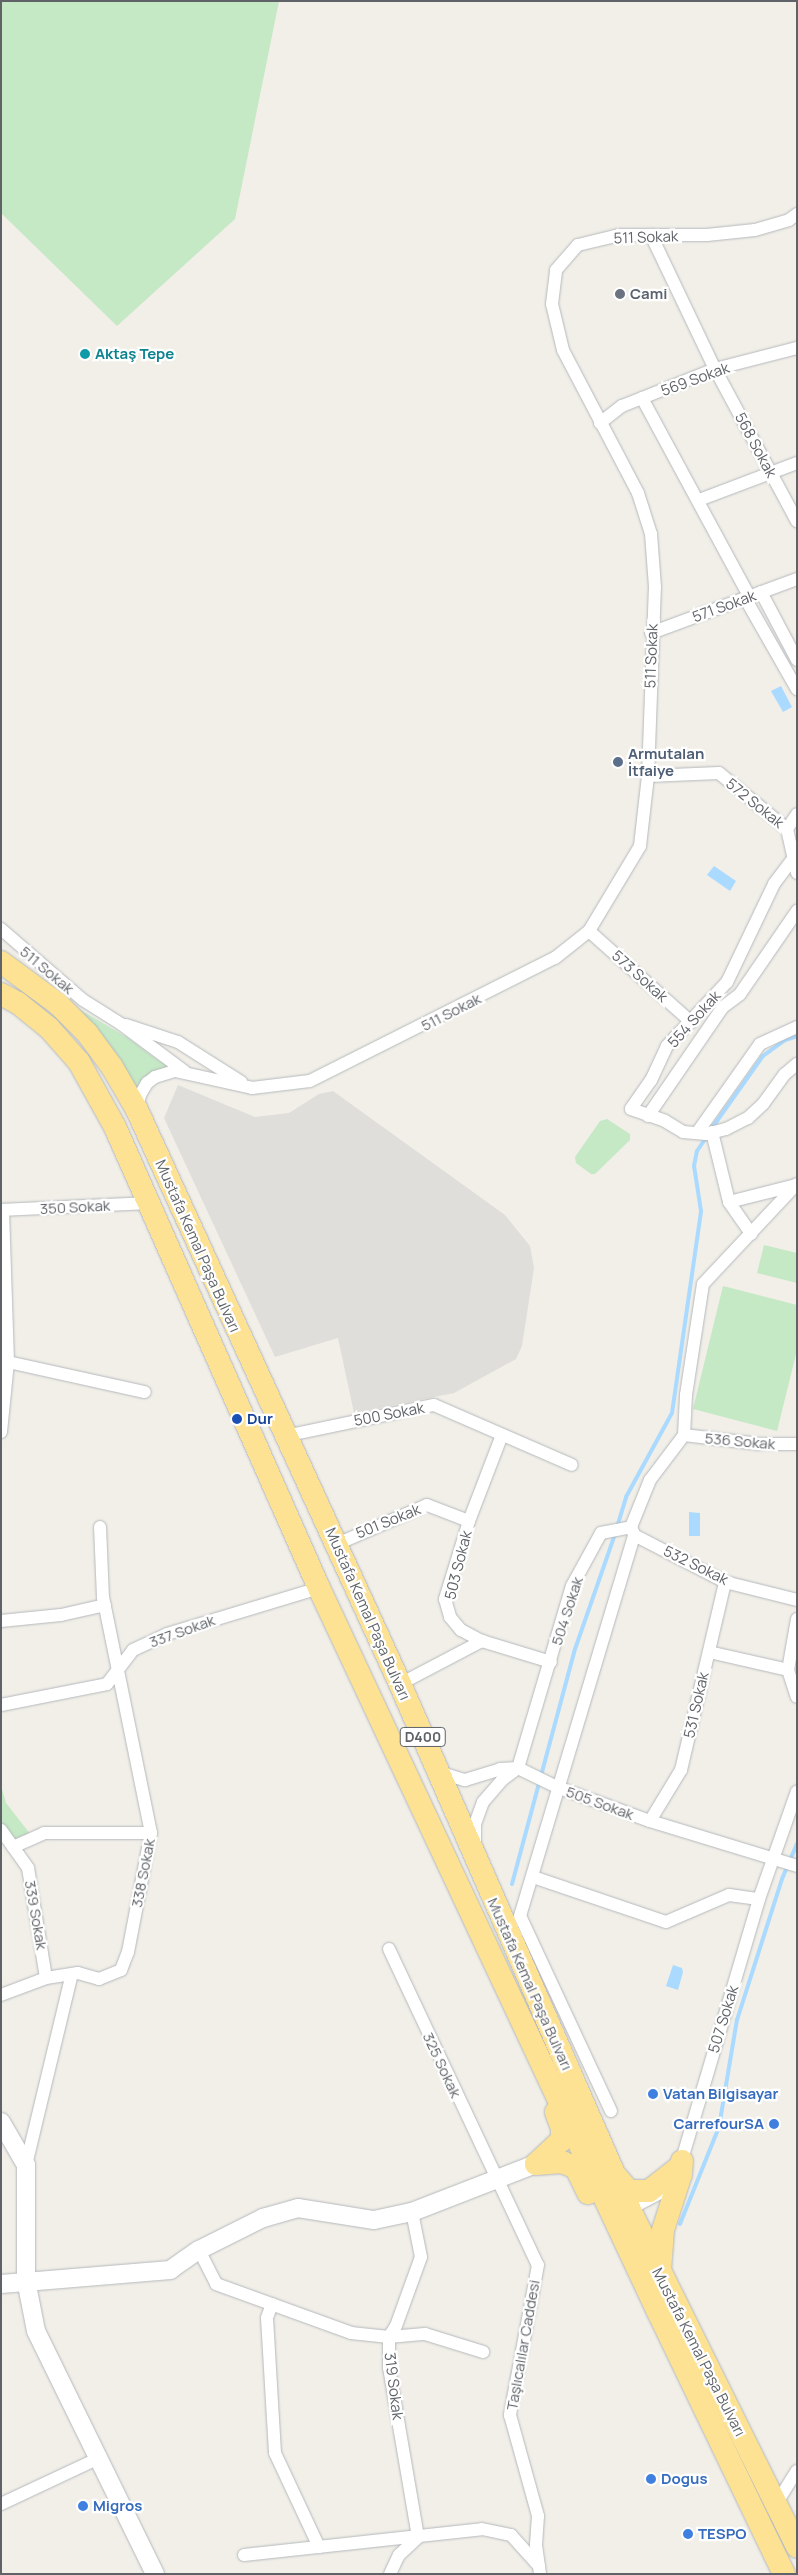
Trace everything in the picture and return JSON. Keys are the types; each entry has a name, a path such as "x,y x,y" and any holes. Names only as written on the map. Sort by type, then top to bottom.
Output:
{"highway":[{"name":"Mustafa Kemal Paşa Bulvarı","path":"1,962 58,1004 87,1033 112,1067 137,1110 400,1684 613,2172 621,2212 658,2312 784,2574"},
{"name":"Mustafa Kemal Paşa Bulvarı","path":"1,994 50,1028 80,1062 115,1127 319,1588 504,1985 621,2212 660,2274 797,2547"},
{"path":"504,1985 562,2128 562,2140 536,2164"},
{"path":"536,2164 562,2162 576,2168 613,2243 658,2312"},
{"path":"613,2172 629,2191 649,2191 681,2164"},
{"path":"660,2274 661,2243 681,2174 681,2164"},
{"path":"750,2505 775,2574"}],"street":[{"name":"511 Sokak","path":"1,929 83,1000 121,1024 184,1071 252,1088 310,1081 555,958 589,931 640,846 648,776 651,633 655,587 651,534 638,493 563,350 552,304 556,270 578,245 619,235 707,235 755,230 789,220 797,214"},
{"name":"568 Sokak","path":"651,235 715,370 797,521"},
{"name":"569 Sokak","path":"600,423 622,406 715,370 797,348"},
{"path":"642,398 752,595 797,688"},
{"path":"699,500 797,463"},
{"name":"571 Sokak","path":"651,633 797,578"},
{"path":"752,595 797,660"},
{"name":"572 Sokak","path":"648,776 719,773 787,829 792,860 797,873"},
{"path":"787,829 797,814"},
{"name":"554 Sokak","path":"792,860 774,884 727,982 667,1046 651,1080 631,1109 665,1121 683,1132 697,1133 726,1130 748,1118 797,1064"},
{"path":"648,1116 723,1007 740,994 796,916"},
{"name":"573 Sokak","path":"589,931 642,974 691,1022"},
{"name":"511 Sokak","path":"121,1024 178,1042 252,1088"},
{"path":"697,1133 760,1044 797,1027"},
{"name":"511 Sokak","path":"137,1110 140,1095 155,1077 184,1071"},
{"path":"712,1132 729,1202 751,1234"},
{"path":"729,1202 796,1185"},
{"path":"611,2111 520,1916 632,1531 650,1480 684,1436 686,1396 703,1284 796,1185"},
{"name":"350 Sokak","path":"2,1210 149,1203"},
{"path":"1,1432 8,1362 2,1210"},
{"path":"8,1362 144,1392"},
{"name":"500 Sokak","path":"285,1436 434,1404 572,1465"},
{"name":"503 Sokak","path":"502,1435 469,1521 445,1599 450,1617 461,1630 482,1641 551,1662"},
{"name":"536 Sokak","path":"684,1436 759,1444 797,1444"},
{"name":"501 Sokak","path":"337,1544 427,1505 469,1521"},
{"name":"338 Sokak","path":"1,1995 46,1978 72,1974 99,1979 120,1970 128,1952 151,1833 120,1669 105,1605 100,1527"},
{"name":"504 Sokak","path":"518,1768 572,1586 600,1533 632,1531"},
{"name":"532 Sokak","path":"632,1531 726,1582 797,1600"},
{"name":"531 Sokak","path":"650,1822 680,1770 726,1582"},
{"name":"337 Sokak","path":"1,1705 107,1684 133,1650 166,1634 319,1588"},
{"path":"1,1621 61,1615 105,1605"},
{"path":"797,1619 788,1670 797,1696"},
{"path":"400,1684 482,1641"},
{"path":"709,1652 788,1670"},
{"path":"432,1758 446,1774 465,1780 500,1769 518,1768"},
{"path":"479,1868 474,1840 478,1813 502,1780 518,1768"},
{"name":"505 Sokak","path":"518,1768 557,1787 650,1822 797,1866"},
{"name":"507 Sokak","path":"621,2212 655,2198 669,2185 681,2164 759,1899 775,1860 797,1791"},
{"name":"339 Sokak","path":"1,1830 28,1868 46,1978"},
{"path":"13,1847 44,1833 151,1833"},
{"path":"532,1876 666,1922 729,1895 759,1899"},
{"name":"325 Sokak","path":"389,1949 496,2182"},
{"path":"72,1974 26,2165 26,2280 36,2331 151,2572"},
{"path":"1,2122 26,2165"},
{"path":"1,2284 26,2280 170,2270 199,2250 263,2218 298,2208 374,2220 412,2212 496,2182 536,2164"},
{"name":"Taşlıcalılar Caddesi","path":"496,2182 538,2265 510,2415 538,2516 536,2545 540,2570"},
{"name":"319 Sokak","path":"412,2212 421,2257 396,2326 389,2338 389,2368 418,2537"},
{"path":"199,2250 216,2284 351,2333 389,2338 425,2334 483,2352"},
{"path":"272,2304 267,2318 275,2453 319,2547"},
{"path":"1,2504 98,2458"},
{"path":"776,2504 797,2471"},
{"path":"244,2555 482,2529 511,2535 540,2570"},
{"path":"390,2574 399,2555 418,2537"}],"shaded area":[{"path":"178,1085 255,1117 289,1113 319,1094 333,1091 505,1215 530,1246 534,1268 522,1346 516,1359 454,1393 354,1413 338,1338 275,1357 164,1118"}],"green space":[{"path":"1,1 279,1 235,219 117,326 1,213"},
{"path":"79,1009 128,1038 159,1061 171,1066 136,1092"},
{"path":"607,1119 630,1134 630,1140 595,1174 591,1174 576,1163 575,1157 600,1121"},
{"path":"764,1245 797,1253 797,1283 757,1273"},
{"path":"723,1286 797,1305 797,1350 777,1431 693,1409"},
{"path":"1,1786 6,1803 31,1835 14,1844 1,1826"}],"water":[{"path":"781,686 792,707 783,712 771,691"},
{"path":"714,866 736,881 730,891 707,875"},
{"path":"689,1512 700,1513 700,1536 689,1536"},
{"path":"673,1965 682,1968 683,1972 678,1990 666,1986"}],"waterway":[{"path":"712,1128 763,1056 785,1040 797,1036"},
{"path":"617,1527 626,1497 672,1413 701,1211 694,1166 697,1151 707,1136"},
{"path":"512,1884 574,1652 615,1534"},
{"path":"680,2224 719,2127 737,2020 782,1879 797,1844"}],"place":[{"name":"Cami","path":"620,294"},
{"name":"Aktaş Tepe","path":"85,354"},
{"name":"Armutalan İtfaiye","path":"618,762"},
{"name":"Dur","path":"237,1419"},
{"name":"Vatan Bilgisayar","path":"653,2094"},
{"name":"CarrefourSA","path":"774,2124"},
{"name":"Dogus","path":"651,2479"},
{"name":"Migros","path":"83,2506"},
{"name":"TESPO","path":"688,2534"}]}
